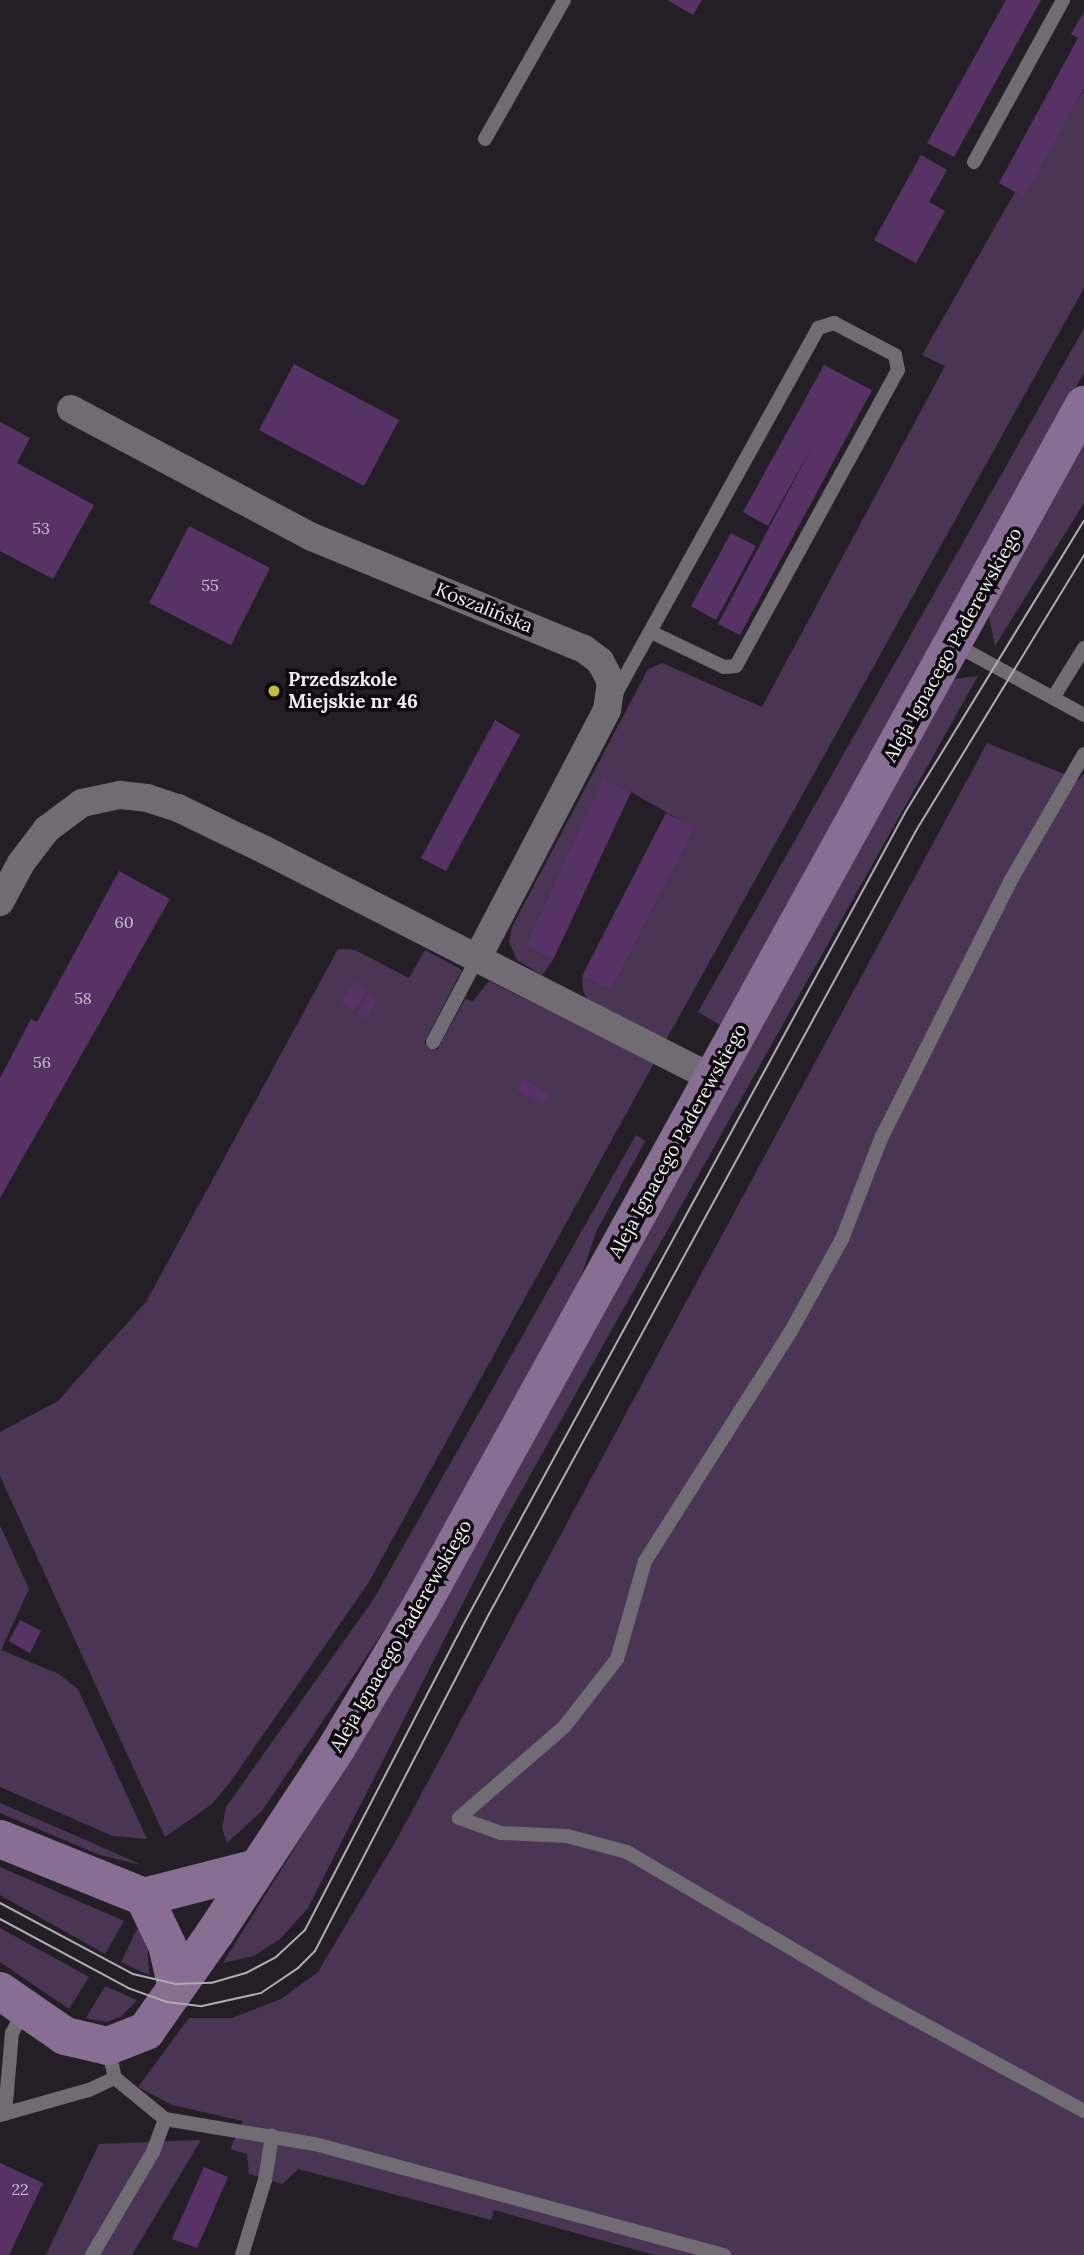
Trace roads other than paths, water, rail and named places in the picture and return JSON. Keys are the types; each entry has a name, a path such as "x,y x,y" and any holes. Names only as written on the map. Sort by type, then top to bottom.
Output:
{"street":[{"name":"Aleja Ignacego Paderewskiego","path":"111,2062 146,2031 257,1868 337,1747 421,1606 1084,405"},
{"name":"Koszalińska","path":"71,410 312,537 584,649 600,661 611,682 607,710 478,957"},
{"path":"0,902 21,863 47,829 82,803 120,795 177,808 478,957 712,1078"},
{"path":"0,1839 144,1897 257,1868"},
{"path":"144,1897 167,1945 176,1984"},
{"path":"12,2000 65,2036 111,2062"}],"lane":[{"path":"485,139 564,0"},
{"path":"974,162 1063,0"},
{"path":"607,710 818,328 834,323 895,355 898,370 736,666 724,667 651,632"},
{"path":"954,644 1084,715"},
{"path":"1053,698 1084,648"},
{"path":"1084,754 1011,880 882,1136 842,1239 791,1331 645,1561 617,1659 564,1727 459,1818 501,1833 567,1836 627,1852 874,1997 1084,2111"},
{"path":"433,1042 478,957"},
{"path":"12,2000 12,2033 3,2114 89,2090 111,2062 165,2119 272,2136 724,2255"},
{"path":"92,2255 153,2152 165,2119"},
{"path":"242,2255 265,2180 272,2136"}],"tram line":[{"path":"0,1903 133,1974 176,1984 211,1983 246,1973 276,1957 305,1930 462,1627 906,811 1084,521"},
{"path":"0,1919 128,1988 167,2002 202,2006 261,1993 298,1968 315,1951 489,1614 917,829 1084,555"}],"place":[{"name":"Przedszkole Miejskie nr 46","path":"274,691"}]}
